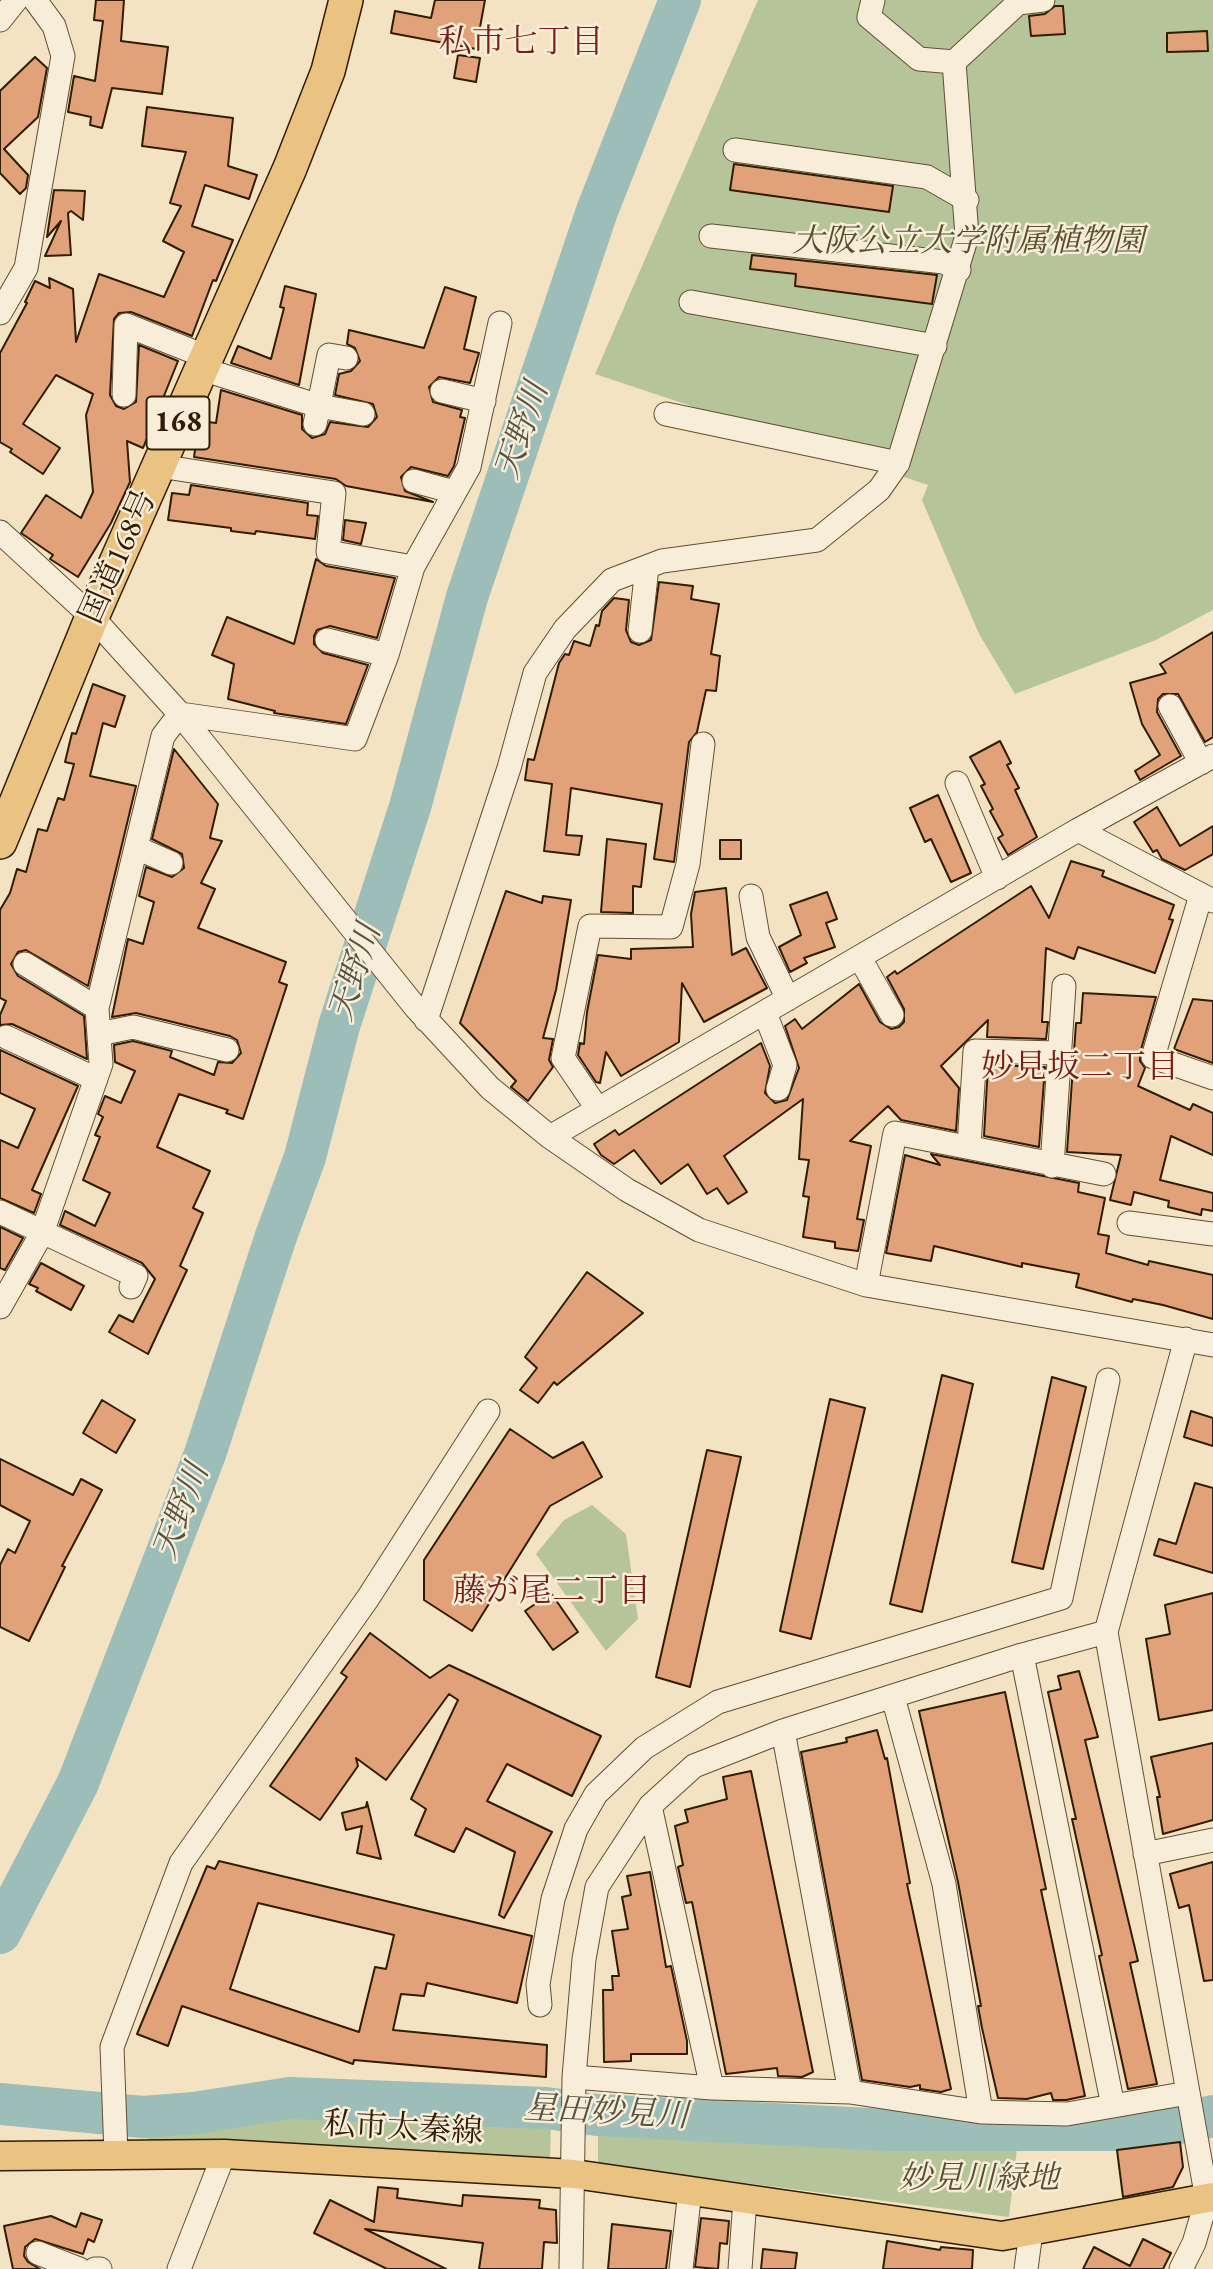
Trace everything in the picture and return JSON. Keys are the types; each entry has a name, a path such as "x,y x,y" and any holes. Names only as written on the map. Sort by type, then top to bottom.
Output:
{"highway":[{"name":"国道168号","path":"0,842 92,617 290,169 328,71 346,0"}],"main road":[{"name":"私市太秦線","path":"0,2156 116,2142 224,2154 574,2174 1002,2236 1210,2198"}],"street":[{"path":"0,20 16,0"},
{"path":"0,313 26,268 63,56 54,26 36,0"},
{"path":"873,0 869,17 919,58 954,62 1018,3 1043,0"},
{"path":"421,1014 509,768 535,673 565,629 612,580 662,561 731,549 817,540 879,491 898,463 959,270 967,236 967,200 954,62"},
{"path":"735,150 927,177 967,200"},
{"path":"711,236 944,262 959,270"},
{"path":"691,302 935,345"},
{"path":"180,714 355,739 387,655 413,567 469,467 500,323"},
{"path":"124,395 126,325 317,415 363,414"},
{"path":"317,415 329,355 346,358"},
{"path":"442,391 484,401"},
{"path":"666,414 898,463"},
{"path":"159,466 334,493 328,552 413,567"},
{"path":"414,481 454,492"},
{"path":"0,532 92,617 180,714 421,1014 490,1088 550,1138 627,1190 699,1230 866,1285 1213,1345"},
{"path":"640,631 647,567"},
{"path":"327,640 387,655"},
{"path":"550,1138 597,1108 1207,759 1170,706"},
{"path":"0,1307 42,1233 101,1064 97,1008 163,736 180,714"},
{"path":"597,1108 563,1058 590,926 671,927 688,864 703,744"},
{"path":"957,783 997,878"},
{"path":"1078,831 1207,898 1153,1057 1213,1078"},
{"path":"137,848 171,863"},
{"path":"751,896 758,937 788,999"},
{"path":"860,958 892,1015"},
{"path":"25,964 97,1008"},
{"path":"1052,1166 1063,986"},
{"path":"765,1013 785,1065 778,1089"},
{"path":"99,1034 133,1027 227,1050"},
{"path":"6,1037 96,1079"},
{"path":"969,1146 975,1051 1059,1053"},
{"path":"866,1285 895,1133 969,1146 1052,1166 1104,1174"},
{"path":"0,1212 136,1276 131,1287"},
{"path":"1129,1223 1213,1234"},
{"path":"1181,2269 1203,2248 1210,2198 1188,2093 1106,1632 1186,1339"},
{"path":"540,2006 538,1983 553,1899 576,1829 596,1794 644,1748 718,1702 1060,1598 1108,1380"},
{"path":"116,2142 112,2047 180,1863 368,1598 488,1411"},
{"path":"571,2269 575,2077 584,1959 597,1887 650,1806 694,1766 783,1731 1022,1655 1106,1632"},
{"path":"1022,1655 1113,2106"},
{"path":"892,1698 944,1884 981,2112"},
{"path":"783,1731 850,2092"},
{"path":"650,1806 712,2088"},
{"path":"1145,1854 1213,1840"},
{"path":"575,2077 712,2088 850,2092 981,2112 1067,2114 1188,2093"},
{"path":"179,2269 224,2154"},
{"path":"681,2269 690,2191"},
{"path":"740,2269 745,2199"},
{"path":"1026,2269 1031,2232"},
{"path":"38,2253 79,2269"},
{"path":"95,2269 100,2269"}],"green space":[{"name":"大阪公立大学附属植物園","path":"758,0 1213,0 1213,610 1156,640 1015,694 979,634 922,500 928,485 595,374"},
{"path":"592,1505 626,1534 638,1619 606,1651 536,1554 564,1520"},
{"path":"284,2105 551,2122 550,2160 156,2141 133,2134 131,2125"},
{"name":"妙見川緑地","path":"598,2119 1017,2148 1009,2217 598,2164"}],"building":[{"path":"96,0 124,0 121,41 168,47 162,94 112,88 102,128 90,125 91,117 68,112 74,76 95,81 103,21 94,20"},
{"path":"435,0 485,0 476,49 391,33 395,11 431,18"},
{"path":"1055,6 1063,6 1065,34 1031,36 1029,16 1045,14"},
{"path":"1207,31 1208,51 1167,52 1167,33"},
{"path":"458,55 480,58 476,82 454,78"},
{"path":"35,57 47,68 38,117 4,149 28,175 26,188 20,194 0,173 0,91"},
{"path":"147,107 233,118 228,166 257,175 249,199 205,185 192,226 233,240 216,281 213,280 192,336 131,312 119,313 114,319 110,395 116,406 124,409 136,402 139,345 178,361 143,448 127,441 130,482 111,523 78,577 50,559 53,555 21,533 46,495 81,518 93,492 86,415 93,394 56,375 23,424 60,448 43,474 0,442 0,353 27,303 25,302 35,281 50,288 49,278 73,289 76,342 99,274 164,297 184,252 163,241 181,206 170,203 186,152 142,146"},
{"path":"734,164 893,186 889,212 730,190"},
{"path":"54,190 85,191 83,220 71,211 68,213 71,255 45,256 61,221 47,237"},
{"path":"752,255 937,275 932,304 795,286 796,274 750,269"},
{"path":"285,286 316,294 299,385 231,363 238,346 271,359 284,308 280,307"},
{"path":"445,287 476,297 464,349 479,353 470,383 439,377 429,387 433,402 462,410 460,417 465,418 454,466 448,476 411,467 401,477 405,491 433,502 346,486 336,479 194,457 196,443 206,444 208,422 216,423 221,390 302,415 302,429 312,438 325,434 330,422 368,427 377,417 373,404 335,395 339,374 351,371 360,361 355,348 347,344 349,330 424,348"},
{"path":"191,485 308,503 307,515 318,516 315,539 256,531 255,534 231,531 231,528 168,520 172,493 189,495"},
{"path":"345,520 366,523 361,544 343,540"},
{"path":"316,559 326,566 395,578 377,638 330,626 317,630 314,636 314,644 323,653 368,665 346,724 274,713 275,711 228,699 234,664 212,655 227,617 294,644"},
{"path":"659,582 693,586 691,599 719,604 711,654 720,656 716,691 706,690 697,732 689,742 674,862 654,859 662,804 571,788 566,835 582,836 579,855 544,851 552,784 525,780 528,759 534,760 559,663 565,654 569,655 574,641 590,646 602,611 614,598 629,600 626,630 631,642 639,645 651,640"},
{"path":"1213,632 1213,737 1205,742 1178,694 1163,694 1158,699 1157,712 1181,756 1140,780 1135,771 1160,755 1142,724 1130,683 1166,673 1160,664"},
{"path":"93,684 125,696 115,727 103,723 90,776 136,786 88,986 26,950 18,952 11,964 18,976 84,1016 87,1059 12,1024 0,1025 0,1015 6,1001 0,998 0,910 10,893 17,869 26,872 38,829 47,831 58,798 64,800 74,764 65,762 72,733 76,734"},
{"path":"1000,741 1011,763 1007,765 1019,788 1015,790 1037,837 1008,855 998,838 1003,835 981,786 985,784 970,757"},
{"path":"174,749 218,804 210,838 222,841 201,883 215,889 198,928 286,962 279,982 287,985 243,1119 226,1113 228,1110 179,1094 157,1147 210,1171 193,1208 203,1213 180,1266 187,1270 148,1354 109,1332 119,1315 133,1322 155,1279 142,1263 60,1225 65,1211 95,1226 110,1193 83,1180 100,1137 95,1135 103,1117 98,1114 105,1096 121,1103 135,1071 115,1062 114,1045 133,1041 172,1051 170,1057 214,1075 218,1062 232,1063 241,1053 237,1040 230,1036 136,1013 112,1017 128,939 143,944 154,902 139,896 146,867 172,877 184,868 182,854 152,839"},
{"path":"938,795 971,873 951,882 931,839 925,842 910,808"},
{"path":"1157,807 1180,846 1213,826 1213,854 1185,870 1162,859 1157,850 1153,852 1134,822"},
{"path":"607,839 646,844 641,887 633,886 633,913 601,912"},
{"path":"720,840 741,840 741,859 720,859"},
{"path":"1071,861 1104,871 1102,876 1174,905 1169,919 1173,920 1155,973 1078,947 1074,959 1046,948 1042,1022 1048,1022 1046,1039 987,1037 988,1020 941,1066 959,1088 956,1131 901,1120 888,1106 850,1141 871,1146 857,1219 864,1220 858,1251 835,1248 835,1242 803,1237 809,1197 803,1196 809,1160 799,1159 803,1099 724,1156 747,1192 728,1204 717,1188 707,1194 688,1164 661,1184 634,1150 614,1164 601,1155 594,1144 615,1130 619,1135 761,1043 770,1066 765,1093 775,1103 787,1100 799,1068 785,1026 795,1019 802,1029 859,984 880,1022 891,1029 899,1027 904,1022 904,1009 887,977 895,971 897,974 1031,886 1049,918"},
{"path":"726,888 732,955 746,948 767,988 704,1022 682,983 679,1042 621,1076 606,1052 600,1083 596,1082 578,1055 580,1043 584,1044 598,955 631,959 631,949 693,947 691,914 695,892"},
{"path":"506,891 542,903 543,896 571,900 556,990 543,1038 553,1039 549,1060 553,1067 528,1101 511,1087 516,1081 460,1023"},
{"path":"827,892 837,919 826,923 835,947 804,958 807,963 790,972 779,947 801,935 790,905"},
{"path":"1083,993 1156,997 1140,1053 1140,1061 1145,1068 1138,1086 1190,1110 1193,1104 1213,1113 1213,1155 1171,1136 1160,1180 1213,1193 1213,1211 1202,1209 1201,1215 1168,1207 1169,1201 1134,1192 1131,1205 1110,1200 1121,1155 1067,1152 1076,1023 1081,1023"},
{"path":"1193,999 1213,1001 1213,1063 1174,1049"},
{"path":"0,1050 78,1086 32,1190 41,1194 34,1213 0,1198 0,1140 18,1148 35,1109 0,1093"},
{"path":"988,1065 1045,1067 1039,1147 984,1136"},
{"path":"931,1154 1079,1183 1078,1192 1105,1198 1098,1234 1109,1236 1106,1253 1148,1265 1149,1261 1213,1275 1213,1319 1163,1305 1133,1299 1132,1302 1076,1287 1079,1274 1022,1263 1022,1267 934,1246 931,1261 886,1253 905,1155 940,1165"},
{"path":"0,1227 23,1238 5,1270 0,1268"},
{"path":"41,1263 84,1286 71,1310 36,1291 38,1288 29,1284"},
{"path":"587,1272 643,1313 557,1385 554,1382 538,1403 520,1390 537,1368 525,1357"},
{"path":"942,1375 973,1384 922,1612 890,1604"},
{"path":"1052,1377 1086,1387 1043,1569 1012,1562"},
{"path":"830,1399 865,1408 811,1639 780,1631"},
{"path":"102,1400 135,1420 116,1453 83,1433"},
{"path":"1191,1411 1213,1418 1213,1446 1184,1437"},
{"path":"510,1429 553,1458 583,1442 602,1477 550,1506 472,1631 424,1600 424,1560"},
{"path":"707,1450 741,1457 690,1687 656,1677"},
{"path":"0,1459 73,1495 81,1479 102,1490 62,1566 65,1567 29,1641 0,1627 0,1565 8,1549 15,1553 30,1521 0,1505"},
{"path":"1195,1483 1213,1488 1213,1573 1154,1555 1159,1539 1176,1544"},
{"path":"551,1593 578,1632 553,1650 525,1611"},
{"path":"1213,1593 1213,1710 1159,1720 1146,1639 1170,1634 1165,1605"},
{"path":"370,1633 430,1678 449,1665 601,1736 572,1796 507,1764 487,1801 552,1832 504,1918 499,1915 515,1852 466,1828 454,1852 415,1835 426,1809 411,1799 458,1700 449,1694 386,1780 356,1758 358,1766 320,1820 270,1786 347,1677 341,1673"},
{"path":"1079,1671 1098,1737 1085,1740 1138,1961 1130,1963 1157,2084 1128,2089 1072,1819 1076,1819 1048,1692 1061,1689 1058,1676"},
{"path":"1005,1692 1046,1889 1041,1890 1085,2096 1066,2100 1053,2100 1051,2093 1027,2099 998,2098 982,2028 978,2006 981,2006 958,1882 919,1711"},
{"path":"877,1730 885,1759 887,1758 910,1883 907,1884 951,2089 941,2092 920,2089 920,2085 910,2087 862,2080 801,1752 847,1742 846,1738"},
{"path":"1213,1743 1213,1820 1163,1834 1157,1797 1160,1797 1151,1757"},
{"path":"751,1771 813,2072 802,2077 778,2076 777,2068 726,2074 692,1902 686,1903 678,1867 683,1865 675,1826 688,1822 685,1810 727,1799 723,1777"},
{"path":"367,1802 381,1859 357,1853 362,1826 346,1830 342,1813 366,1807"},
{"path":"219,1861 532,1936 517,2003 427,1983 424,1996 401,1994 393,2030 547,2045 546,2077 354,2060 353,2064 182,2006 168,2046 137,2034 207,1866 215,1869","holes":["258,1903 394,1935 386,1969 375,1967 359,2032 230,1989"]},
{"path":"1213,1862 1213,1980 1204,1981 1189,1905 1179,1908 1170,1874"},
{"path":"650,1872 666,1967 671,1966 687,2041 687,2054 631,2054 631,2061 604,2062 603,1990 613,1990 612,1976 619,1976 612,1931 628,1929 622,1897 631,1895 627,1876"},
{"path":"1180,2142 1183,2167 1173,2187 1123,2197 1117,2150"},
{"path":"378,2187 398,2189 397,2198 462,2206 463,2195 540,2200 539,2208 556,2210 557,2243 544,2242 542,2269 479,2269 483,2243 365,2229 446,2269 387,2269 314,2233 330,2200 374,2222"},
{"path":"81,2213 102,2220 94,2242 88,2239 83,2254 35,2239 25,2247 24,2256 28,2262 40,2269 13,2269 4,2226 51,2216 76,2227"},
{"path":"701,2218 729,2221 727,2244 720,2243 718,2269 695,2267"},
{"path":"612,2224 671,2231 666,2269 608,2269"},
{"path":"1143,2239 1171,2253 1163,2269 1083,2269 1094,2247 1130,2266"},
{"path":"887,2241 940,2250 941,2247 973,2250 972,2269 883,2269"},
{"path":"763,2249 797,2253 795,2269 761,2269"}],"waterway":[{"name":"天野川","path":"0,1933 78,1783 205,1454 275,1239 305,1157 339,1026 410,807 467,597 597,211 680,0"},
{"name":"星田妙見川","path":"0,2104 143,2117 194,2113 290,2098 546,2108 597,2115 888,2130 1144,2130 1213,2116"}],"district":[{"name":"私市七丁目","path":"521,43"},
{"name":"妙見坂二丁目","path":"1080,1068"},
{"name":"藤が尾二丁目","path":"552,1592"}]}
